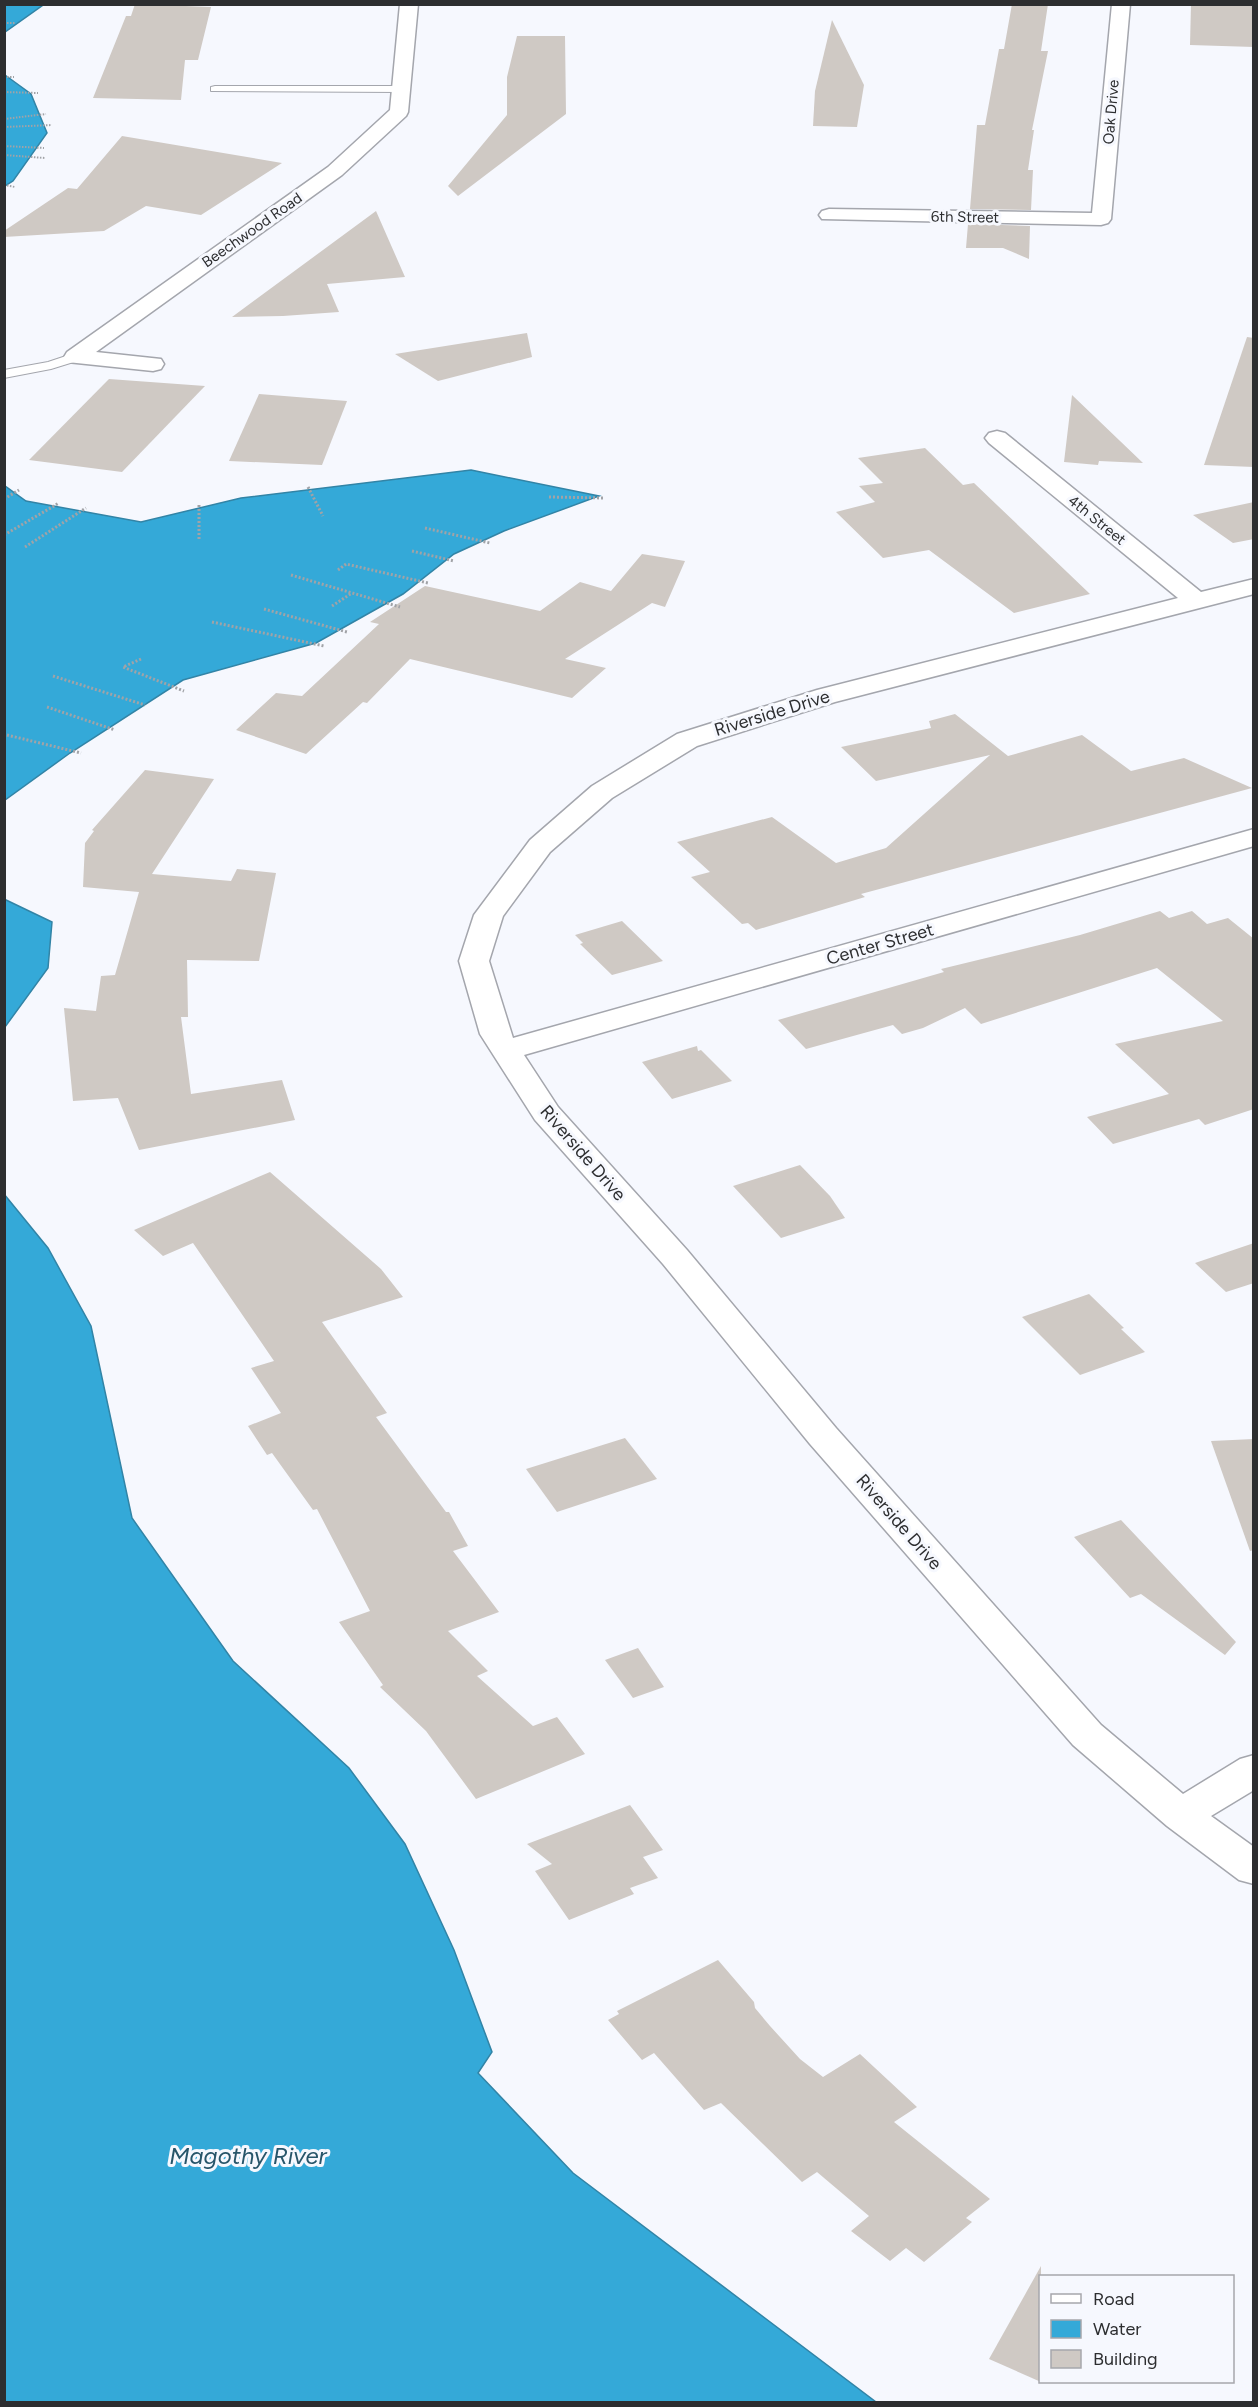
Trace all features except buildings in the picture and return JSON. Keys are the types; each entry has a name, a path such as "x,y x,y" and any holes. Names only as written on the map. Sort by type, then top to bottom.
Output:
{"street":[{"name":"Beechwood Road","path":"75,357 335,171 399,112 409,4"},
{"name":"Oak Drive","path":"1101,219 1121,4"},
{"name":"6th Street","path":"829,215 1101,219"},
{"path":"75,357 153,364"},
{"name":"4th Street","path":"997,438 1197,601"},
{"name":"Riverside Drive","path":"1254,586 826,696 687,740 606,789 540,846 489,915 474,961 495,1034 546,1113 675,1257 823,1436 1086,1735 1181,1815 1254,1869"},
{"name":"Center Street","path":"506,1050 1254,837"},
{"path":"1181,1815 1254,1769"}],"lane":[{"path":"215,89 401,89"},
{"path":"4,374 51,365 75,357"}],"path":[{"path":"4,23 16,23"},
{"path":"4,77 14,77"},
{"path":"4,92 38,93"},
{"path":"4,119 46,114"},
{"path":"4,127 52,125"},
{"path":"4,146 44,148"},
{"path":"4,155 45,158"},
{"path":"4,185 15,187"},
{"path":"308,487 323,516"},
{"path":"4,498 19,490"},
{"path":"549,497 605,498"},
{"path":"4,535 59,503"},
{"path":"199,505 199,541"},
{"path":"25,547 86,508"},
{"path":"425,528 490,543"},
{"path":"412,551 454,561"},
{"path":"338,570 346,564 428,583"},
{"path":"291,575 400,607"},
{"path":"332,606 353,593"},
{"path":"264,609 347,632"},
{"path":"212,622 324,646"},
{"path":"141,659 123,667 184,691"},
{"path":"52,676 145,705"},
{"path":"47,707 115,730"},
{"path":"7,735 81,753"}],"water":[{"path":"5,4 43,4 43,5 5,32"},
{"path":"5,75 31,94 47,133 13,181 5,186"},
{"path":"471,470 599,496 504,531 454,554 403,594 316,643 183,680 70,753 5,800 5,486 26,501 141,522 241,498"},
{"path":"4,899 52,922 48,968 5,1027"},
{"name":"Magothy River","path":"4,1194 48,1248 91,1326 132,1518 233,1661 349,1768 405,1844 454,1950 492,2052 478,2073 573,2173 876,2402 5,2402"}]}
